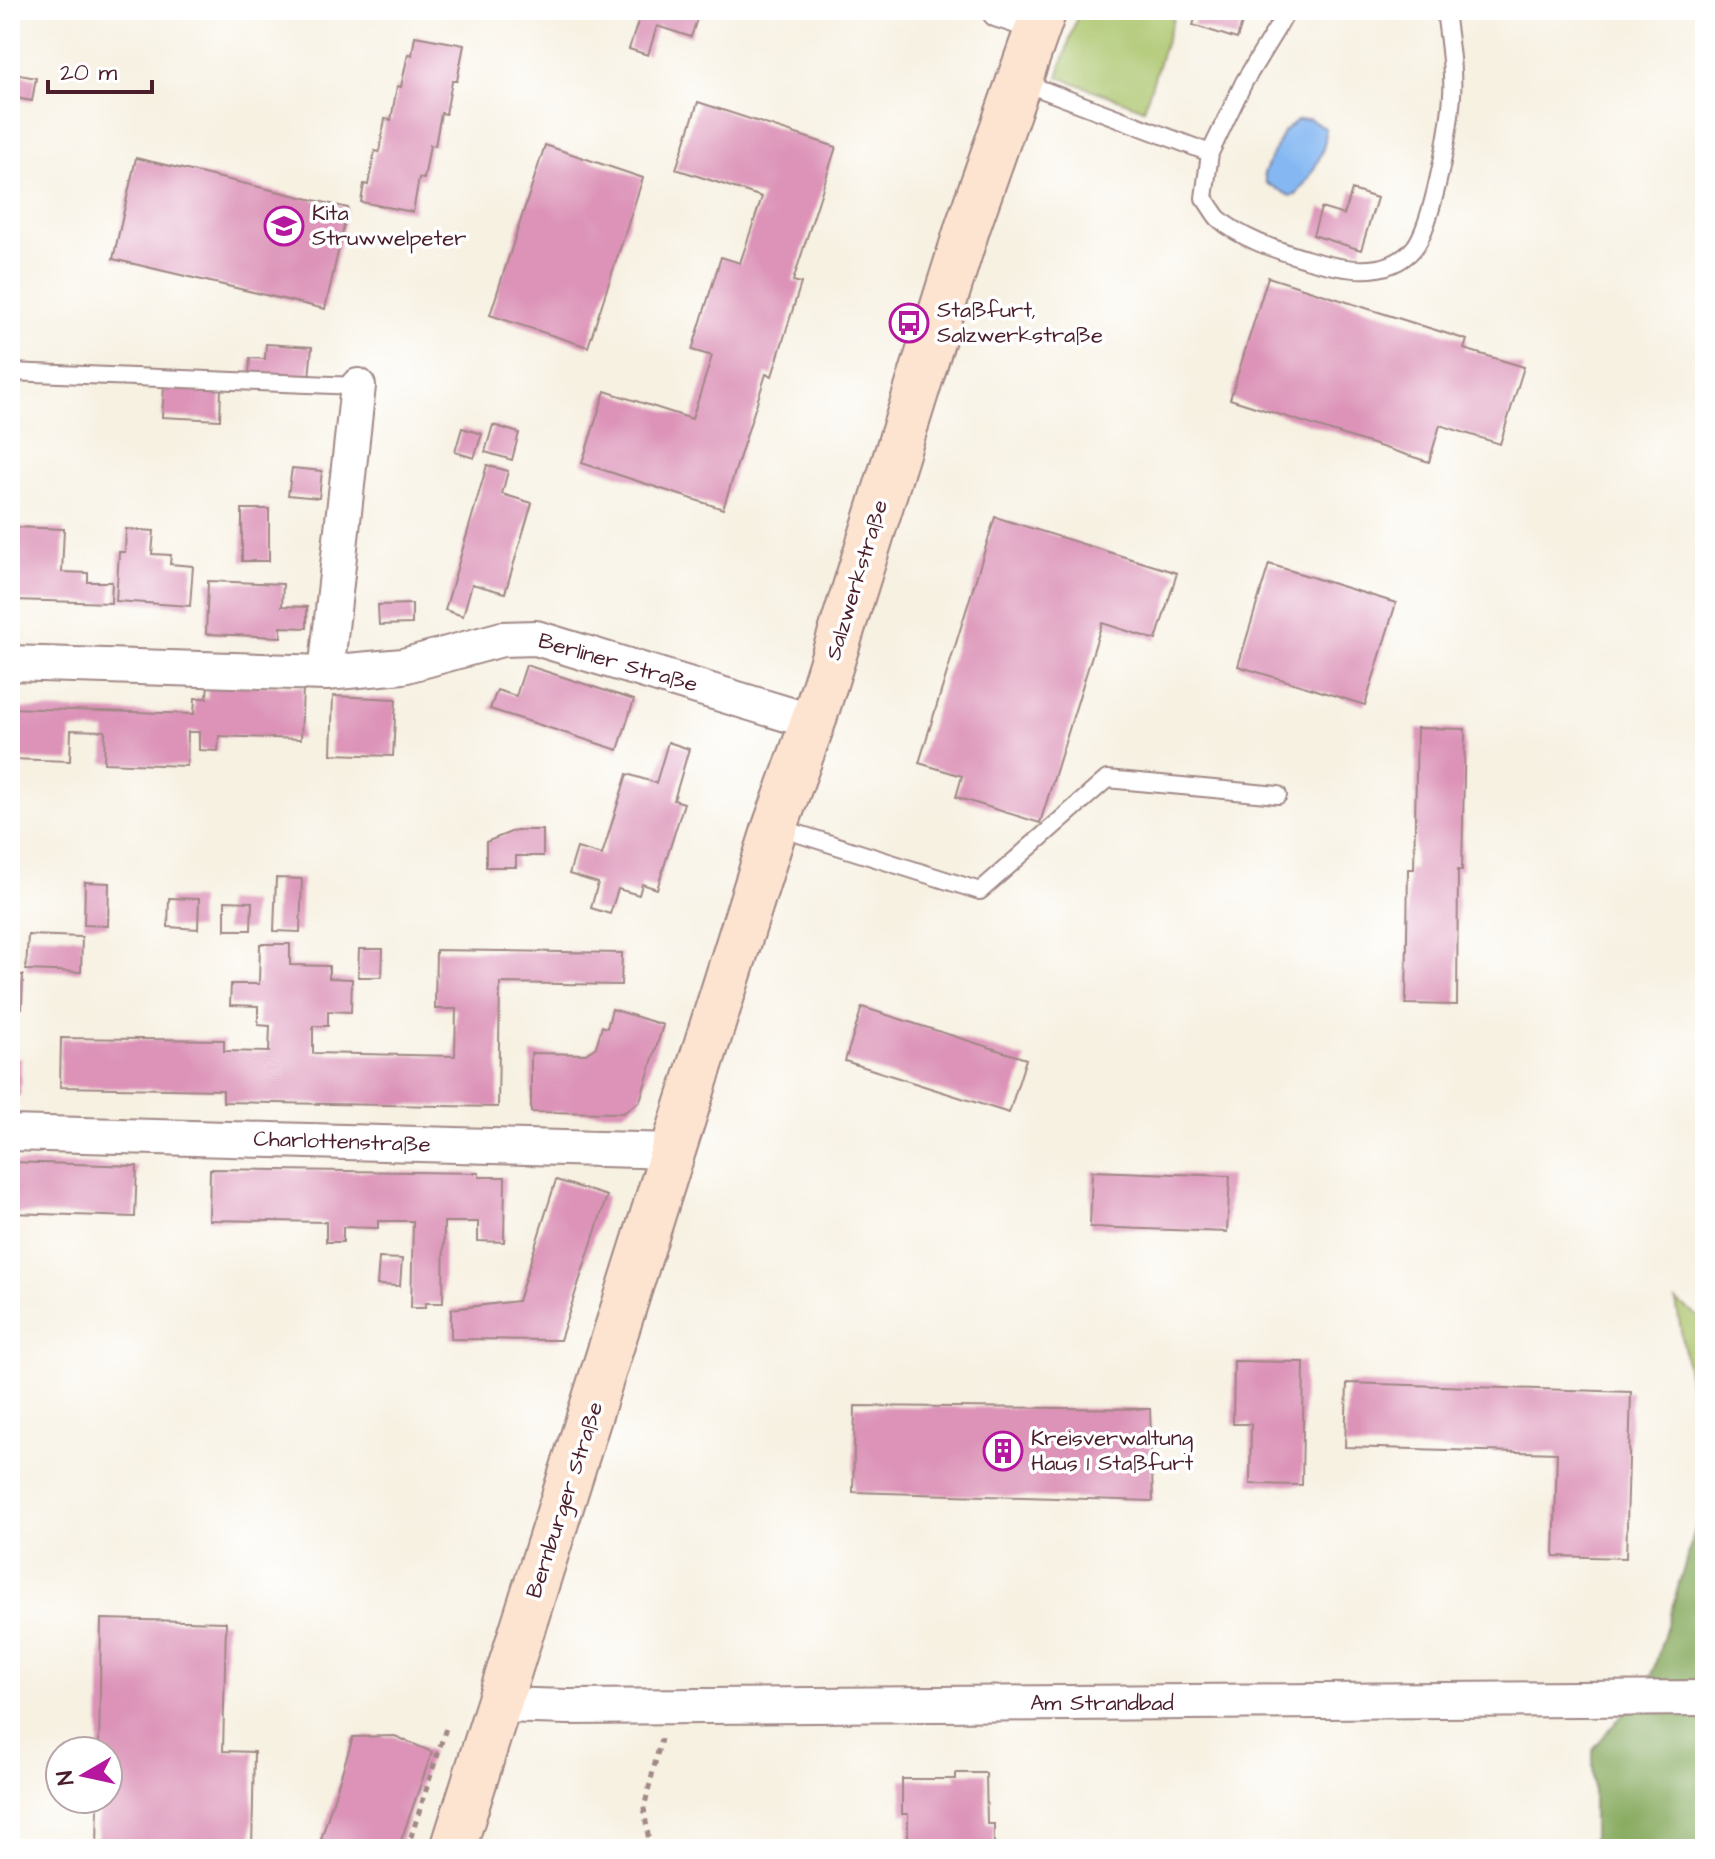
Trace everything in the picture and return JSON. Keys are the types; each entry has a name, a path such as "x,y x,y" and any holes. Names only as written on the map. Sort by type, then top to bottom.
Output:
{"main road":[{"name":"Salzwerkstraße","path":"675,1151 942,306 1018,81 1027,14"},
{"name":"Bernburger Straße","path":"453,1849 675,1151"}],"street":[{"path":"326,673 358,386"},
{"name":"Berliner Straße","path":"10,663 326,673 403,666 502,639 536,638 813,722"},
{"name":"Charlottenstraße","path":"10,1133 675,1151"},
{"name":"Am Strandbad","path":"500,1705 668,1707 1705,1698"}],"lane":[{"path":"1288,10 1244,82 1210,153 1204,198 1218,217 1241,234 1283,252 1338,269 1370,269 1394,263 1414,247 1430,213 1452,94 1445,10"},
{"path":"1018,81 1210,153"},
{"path":"10,372 358,386"},
{"path":"775,827 980,891 1107,779 1278,795"}],"path":[{"path":"650,1849 644,1808 668,1707"}],"green space":[{"path":"1079,10 1176,10 1144,109 1058,77"},
{"path":"1676,1301 1705,1321 1705,1473"},
{"path":"1705,1496 1705,1849 1593,1849 1593,1749 1650,1682"}],"water":[{"path":"1309,119 1325,128 1324,145 1307,181 1296,195 1290,196 1266,183 1264,173 1283,132 1297,120"}],"building":[{"path":"642,10 700,10 691,37 657,26 648,55 629,49"},
{"path":"1198,10 1246,10 1237,39 1193,25"},
{"path":"415,36 464,45 457,81 452,81 446,114 441,113 435,146 430,145 424,179 419,178 413,212 361,202 375,151 379,152 385,119 391,120 397,86 401,87"},
{"path":"10,73 36,78 32,101 10,97"},
{"path":"698,102 836,147 793,281 801,283 772,376 766,374 723,509 582,463 605,391 692,419 712,356 692,350 721,257 740,263 762,197 676,169"},
{"path":"545,145 643,178 588,347 490,315"},
{"path":"136,158 348,208 325,309 113,259"},
{"path":"1352,190 1377,198 1361,250 1313,235 1321,208 1344,215"},
{"path":"1268,277 1467,340 1464,349 1524,367 1500,444 1440,425 1429,462 1230,399"},
{"path":"266,344 312,347 309,378 249,373 250,358 265,359"},
{"path":"164,386 221,389 220,420 162,417"},
{"path":"493,425 519,433 512,460 485,452"},
{"path":"462,428 482,434 474,458 455,452"},
{"path":"487,465 508,471 502,494 532,503 505,593 472,584 463,616 445,610"},
{"path":"292,468 322,471 319,498 288,495"},
{"path":"242,509 269,509 269,561 242,561"},
{"path":"995,517 1177,573 1156,640 1102,623 1040,823 956,797 962,776 919,763"},
{"path":"15,527 64,529 62,572 88,573 88,582 112,582 111,603 13,600"},
{"path":"126,529 154,531 152,554 171,555 170,564 193,566 190,606 116,601 119,552 125,552"},
{"path":"1269,564 1396,603 1365,705 1238,666"},
{"path":"208,581 283,584 282,606 307,607 307,628 281,627 281,637 206,634"},
{"path":"412,604 412,624 379,625 378,605"},
{"path":"526,665 634,700 618,750 490,709 497,690 516,696"},
{"path":"208,683 303,687 301,739 219,736 218,751 199,750 199,732 188,732 187,766 104,763 105,731 71,730 70,761 10,759 10,708 194,714 195,698 207,698"},
{"path":"333,696 396,699 393,756 331,754"},
{"path":"1417,728 1465,729 1462,870 1458,870 1457,1005 1406,1004 1408,869 1414,869"},
{"path":"668,742 689,749 674,800 684,803 657,889 642,884 639,895 618,889 610,914 591,908 598,883 569,874 577,848 602,855 627,774 656,783"},
{"path":"516,830 543,830 543,856 516,856 516,867 486,867 486,842"},
{"path":"276,878 302,879 300,932 274,931"},
{"path":"85,882 109,883 108,926 84,925"},
{"path":"169,898 199,899 198,929 168,927"},
{"path":"225,901 252,902 251,930 225,930"},
{"path":"28,935 82,937 81,972 26,970"},
{"path":"260,944 290,944 290,965 329,966 329,978 352,979 351,1012 328,1011 328,1026 313,1026 313,1053 455,1056 456,1009 435,1009 436,950 622,953 621,985 500,983 498,1107 223,1102 223,1090 60,1087 61,1038 224,1040 224,1051 269,1052 270,1026 258,1025 258,1006 230,1005 231,984 259,984"},
{"path":"359,949 383,949 382,977 358,977"},
{"path":"10,975 23,975 22,1008 10,1008"},
{"path":"862,1007 1026,1059 1009,1113 845,1061"},
{"path":"612,1009 663,1025 640,1101 623,1113 531,1112 531,1053 586,1054 596,1047 602,1026 607,1028"},
{"path":"10,1057 21,1058 20,1096 10,1096"},
{"path":"10,1162 137,1166 135,1217 10,1213"},
{"path":"210,1169 479,1173 479,1177 505,1177 504,1242 478,1241 478,1222 444,1222 443,1303 426,1303 425,1308 411,1308 413,1221 378,1221 378,1228 343,1227 343,1242 326,1242 326,1222 209,1220"},
{"path":"1092,1171 1230,1176 1227,1232 1090,1227"},
{"path":"556,1180 607,1196 560,1340 451,1339 451,1309 518,1301"},
{"path":"379,1258 402,1259 400,1286 377,1285"},
{"path":"1234,1361 1304,1362 1302,1485 1250,1484 1251,1424 1233,1424"},
{"path":"1347,1383 1631,1392 1626,1558 1554,1556 1557,1453 1345,1447"},
{"name":"Kreisverwaltung Haus 1 Staßfurt","path":"855,1406 1150,1409 1153,1501 853,1492"},
{"path":"101,1619 226,1622 223,1751 254,1752 252,1849 97,1849 98,1815 124,1815 124,1735 99,1735"},
{"path":"395,1736 432,1752 398,1849 318,1849 353,1737"},
{"path":"956,1773 986,1773 987,1824 994,1824 994,1849 908,1849 908,1814 902,1814 902,1779 956,1779"}],"place":[{"name":"Kita Struwwelpeter","path":"284,226"},
{"name":"Staßfurt, Salzwerkstraße","path":"909,323"},
{"name":"Kreisverwaltung Haus 1 Staßfurt","path":"1003,1451"}]}
